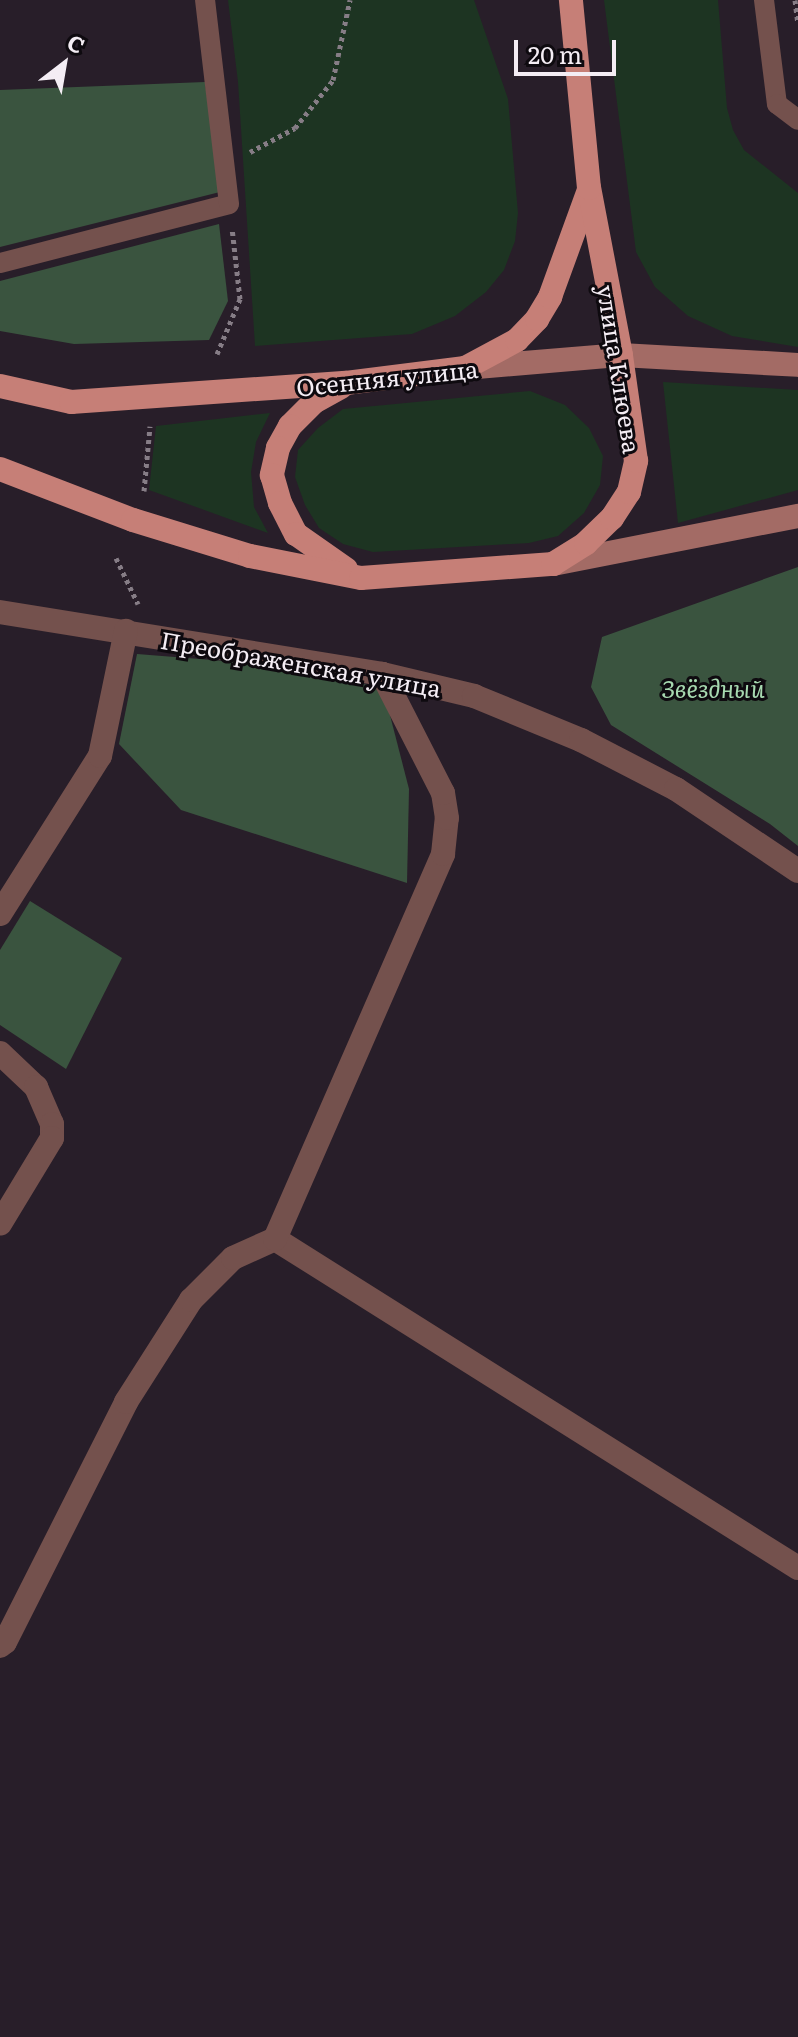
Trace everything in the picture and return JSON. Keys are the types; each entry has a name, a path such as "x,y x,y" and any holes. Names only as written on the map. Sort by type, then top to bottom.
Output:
{"main road":[{"name":"улица Клюева","path":"553,564 586,543 612,518 629,492 636,461 621,355 589,188 571,0"},
{"name":"улица Клюева","path":"465,368 517,340 537,319 550,297 589,188"},
{"name":"Осенняя улица","path":"0,386 71,402 346,383 465,368 621,355 787,365"},
{"path":"346,383 314,402 290,426 278,448 272,475 280,503 296,534 361,578"},
{"path":"0,469 133,520 250,556 361,578 553,564 798,516"}],"street":[{"name":"Преображенская улица","path":"0,612 382,674 474,696 581,740 676,789 798,871"},
{"path":"0,914 100,756 126,631"},
{"path":"0,1646 5,1642 126,1402 191,1300 233,1258 275,1239 443,854 447,818 443,793 382,674"},
{"path":"0,1053 36,1087 52,1124 52,1138 0,1224"},
{"path":"275,1239 798,1568"}],"lane":[{"path":"0,263 229,204 205,0"},
{"path":"764,0 777,104 798,120"}],"path":[{"path":"244,155 295,128 333,80 350,0"},
{"path":"795,0 798,23"},
{"path":"217,354 240,299 229,204"},
{"path":"144,491 150,421"},
{"path":"116,558 153,636"}],"green space":[{"path":"228,0 474,0 508,99 518,213 515,241 504,270 486,292 455,316 412,334 255,346 238,82"},
{"path":"604,0 718,0 727,108 733,130 744,150 798,193 798,347 732,336 688,316 655,287 636,252"},
{"path":"205,82 220,192 0,247 0,90"},
{"path":"219,224 228,301 209,340 74,344 0,331 0,281"},
{"path":"663,382 798,390 798,490 678,523"},
{"path":"530,391 565,405 589,428 603,456 600,485 584,513 558,536 529,543 373,552 343,544 319,528 305,505 295,477 298,450 318,428 343,409"},
{"path":"270,413 256,442 251,472 254,507 268,533 149,490 156,426"},
{"name":"Звёздный","path":"798,567 798,846 770,824 611,725 591,687 602,637"},
{"path":"137,654 261,664 383,688 409,789 407,883 181,810 119,744"},
{"path":"30,901 122,958 66,1069 0,1025 0,950"}]}
